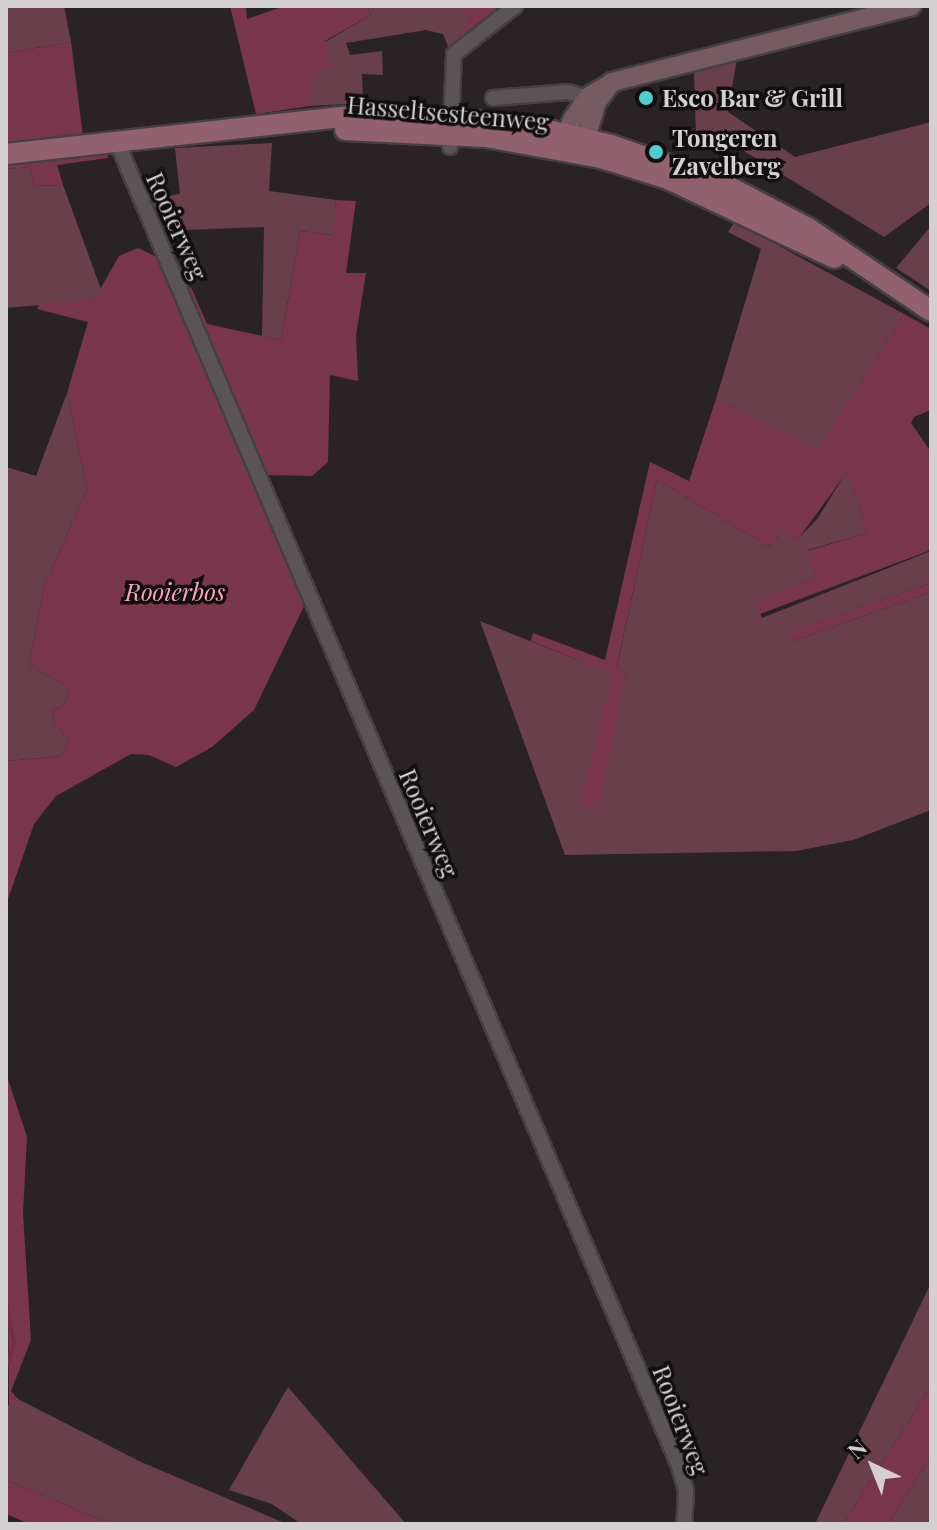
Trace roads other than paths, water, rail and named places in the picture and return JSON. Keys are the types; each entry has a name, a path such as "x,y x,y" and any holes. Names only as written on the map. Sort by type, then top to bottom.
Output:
{"main road":[{"path":"575,141 593,99 612,82 912,6"},
{"name":"Hasseltsesteenweg","path":"6,154 343,117 452,133 575,141 728,186 808,228 931,312"}],"street":[{"path":"452,133 449,69 454,54 515,6"},
{"path":"493,98 568,92 593,99"},
{"name":"Rooierweg","path":"117,142 679,1466 686,1491 684,1524"}],"waterway":[{"path":"6,1305 14,1344 6,1367"},
{"path":"6,1401 6,1406"}],"place":[{"name":"Esco Bar & Grill","path":"646,98"},
{"name":"Tongeren Zavelberg","path":"656,152"}],"park label":[{"name":"Rooierbos","path":"175,592"}]}
